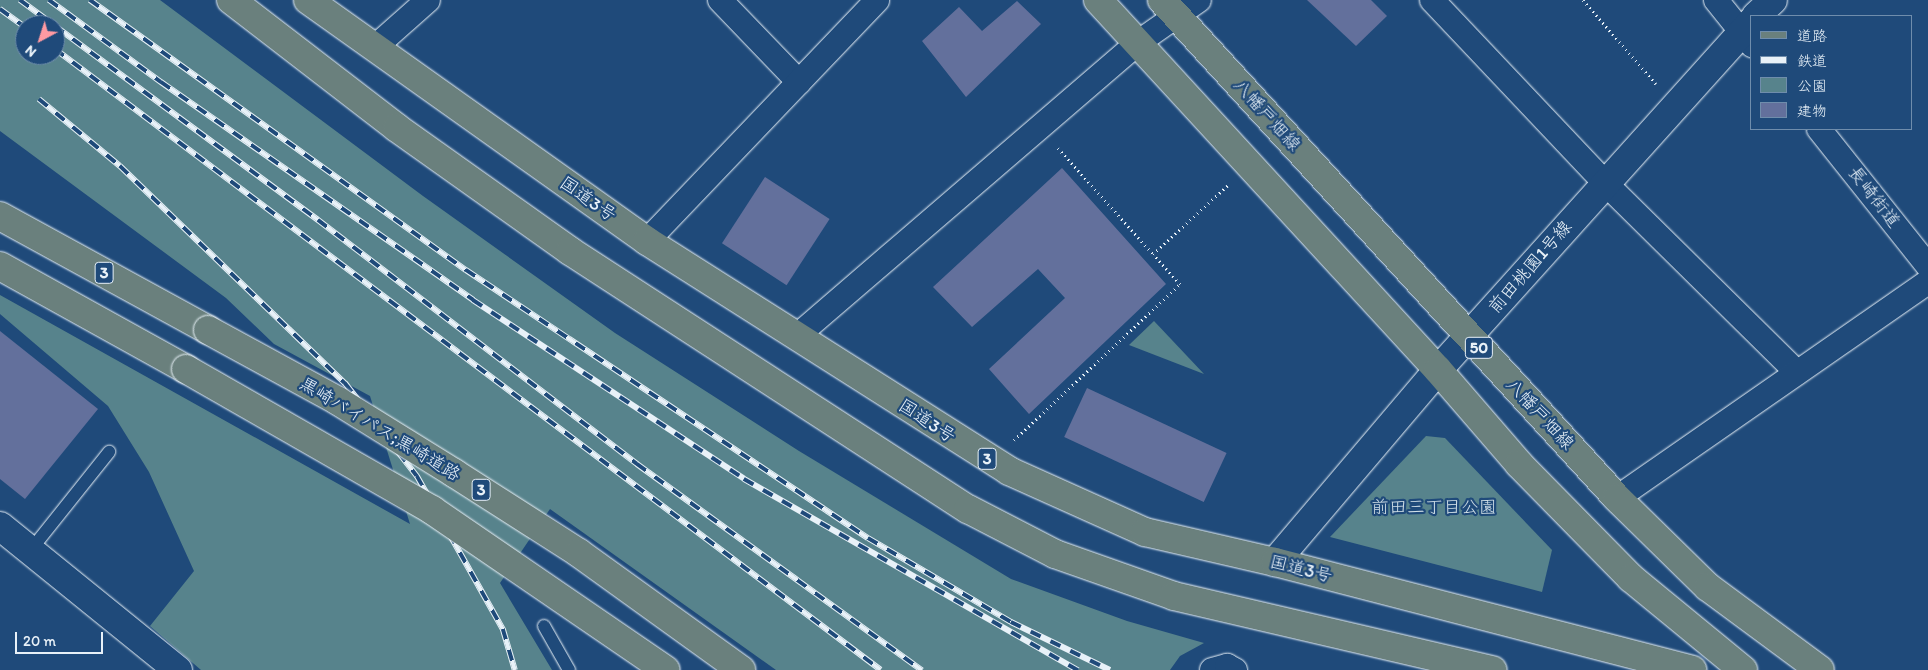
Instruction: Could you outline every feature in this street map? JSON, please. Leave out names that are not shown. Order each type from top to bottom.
[{"type":"main road","points":[[231,0],[397,128],[570,251],[968,509],[1055,554],[1174,596],[1493,670]]},
{"type":"main road","name":"国道3号","points":[[308,0],[646,241],[797,336],[990,462],[1145,532],[1275,562],[1692,670]]},
{"type":"main road","name":"50","points":[[1098,0],[1140,42],[1250,166],[1438,370],[1519,464],[1631,578],[1743,670]]},
{"type":"main road","name":"八幡戸畑線","points":[[1168,8],[1617,498],[1708,587],[1820,670]]},
{"type":"main road","name":"黒崎バイパス;黒崎道路","points":[[0,216],[338,401],[579,553],[741,670]]},
{"type":"main road","points":[[0,266],[186,369],[432,510],[666,670]]},
{"type":"street","points":[[374,48],[428,0]]},
{"type":"street","points":[[720,0],[799,82]]},
{"type":"street","points":[[646,241],[877,0]]},
{"type":"street","points":[[797,336],[1140,42],[1168,8],[1199,0]]},
{"type":"street","points":[[1432,0],[1604,182],[1797,372]]},
{"type":"street","points":[[1716,0],[1750,29]]},
{"type":"street","name":"前田桃園1号線","points":[[1761,15],[1773,0]]},
{"type":"street","name":"前田桃園1号線","points":[[1275,562],[1438,370],[1604,182],[1750,29]]},
{"type":"street","name":"長崎街道","points":[[1820,130],[1928,266]]},
{"type":"street","points":[[1617,498],[1928,282]]},
{"type":"street","points":[[0,526],[178,670]]},
{"type":"street","points":[[1212,670],[1227,666],[1235,670]]},
{"type":"lane","points":[[30,551],[110,452]]},
{"type":"lane","points":[[544,626],[569,670]]},
{"type":"path","points":[[1583,0],[1675,106]]},
{"type":"path","points":[[990,462],[1180,284],[1040,128]]},
{"type":"path","points":[[1153,254],[1250,166]]},
{"type":"green space","points":[[0,0],[160,0],[423,196],[615,333],[799,451],[1011,579],[1127,621],[1204,643],[1180,656],[1170,670],[776,670],[550,509],[500,583],[552,670],[201,670],[150,626],[194,571],[149,472],[108,406],[0,314],[0,295],[410,524],[370,396],[274,344],[226,298],[0,131]]},
{"type":"green space","points":[[1154,321],[1204,374],[1129,345]]},
{"type":"green space","name":"前田三丁目公園","points":[[1426,436],[1445,438],[1552,550],[1542,592],[1330,537]]},
{"type":"building","points":[[1307,0],[1371,0],[1387,16],[1356,46]]},
{"type":"building","points":[[1017,1],[1041,24],[966,97],[922,41],[959,7],[982,31]]},
{"type":"building","points":[[1062,168],[1166,284],[1029,414],[989,369],[1065,298],[1038,269],[972,327],[933,287]]},
{"type":"building","points":[[765,177],[830,219],[787,285],[722,243]]},
{"type":"building","points":[[0,331],[98,409],[25,499],[0,479]]},
{"type":"building","points":[[1087,388],[1227,453],[1204,502],[1064,437]]},
{"type":"railway","points":[[20,0],[40,15]]},
{"type":"railway","points":[[49,0],[161,82],[473,300],[744,479],[1078,670]]},
{"type":"railway","points":[[90,0],[466,270],[868,538],[1011,622],[1110,670]]},
{"type":"railway","points":[[0,9],[15,20]]},
{"type":"railway","points":[[65,33],[318,220],[637,464],[922,670]]},
{"type":"railway","points":[[65,57],[881,670]]},
{"type":"railway","points":[[39,99],[120,166],[345,383],[417,476],[503,629],[515,670]]}]
